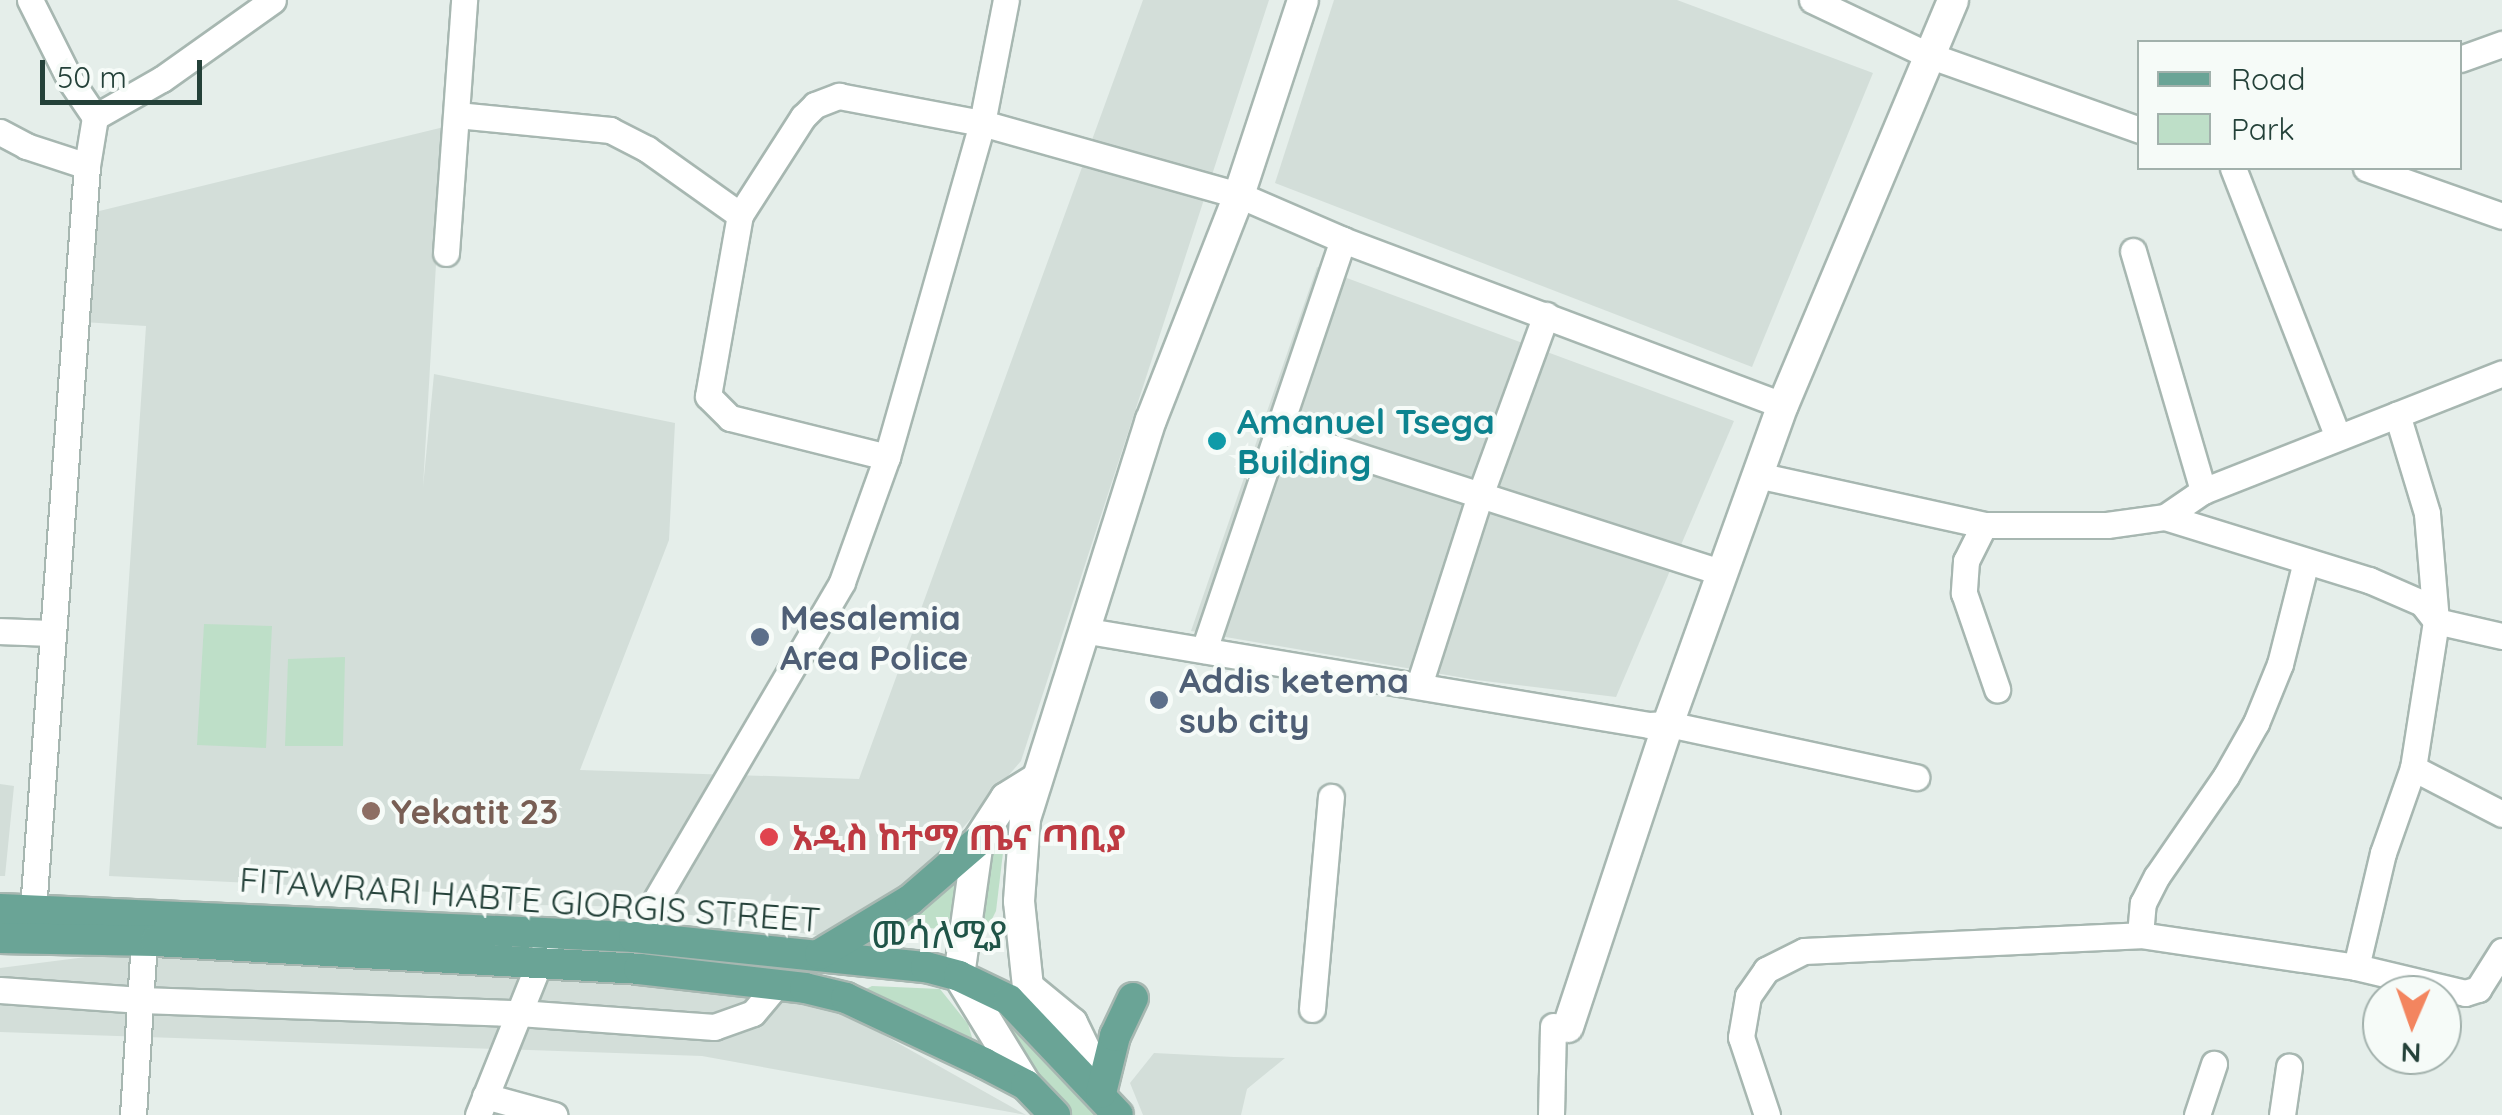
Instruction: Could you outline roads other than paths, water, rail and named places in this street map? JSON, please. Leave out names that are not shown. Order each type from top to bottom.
[{"type":"main road","points":[[1104,1098],[1072,1023],[1028,987],[1019,901],[1024,820],[1151,420],[1239,194],[1303,0]]},
{"type":"main road","points":[[1560,1026],[1658,724],[1777,403],[1923,53],[1940,0]]},
{"type":"main road","points":[[1923,53],[1953,0]]},
{"type":"main road","points":[[1715,571],[1757,475],[1777,403]]},
{"type":"main road","points":[[820,954],[910,900],[978,841],[1006,798],[1036,779]]},
{"type":"main road","points":[[978,841],[959,976],[1040,1104]]},
{"type":"main road","name":"FITAWRARI HABTE GIORGIS STREET","points":[[0,908],[634,937],[926,967],[959,976],[1009,1000],[1104,1098]]},
{"type":"main road","points":[[0,938],[144,940],[639,968],[791,986],[846,998],[1040,1104]]},
{"type":"main road","points":[[791,986],[959,976]]},
{"type":"main road","points":[[1104,1098],[1115,1036],[1133,998]]},
{"type":"street","points":[[30,0],[70,80],[96,118],[86,166],[33,910]]},
{"type":"street","points":[[96,118],[162,80],[273,0]]},
{"type":"street","points":[[446,253],[464,0]]},
{"type":"street","points":[[634,937],[830,608],[887,456],[982,124],[1006,0]]},
{"type":"street","points":[[1812,0],[1923,53],[2137,129]]},
{"type":"street","points":[[2462,57],[2502,44]]},
{"type":"street","points":[[887,456],[730,418],[708,396],[740,215],[803,118],[828,98],[852,95],[982,124],[1239,194],[1344,240],[1777,403]]},
{"type":"street","points":[[457,116],[610,130],[647,149],[740,215]]},
{"type":"street","points":[[0,132],[26,146],[86,166]]},
{"type":"street","points":[[2234,170],[2337,435]]},
{"type":"street","points":[[2372,170],[2502,216]]},
{"type":"street","points":[[1204,650],[1344,240]]},
{"type":"street","points":[[2132,251],[2203,491]]},
{"type":"street","points":[[1419,685],[1479,498],[1546,314]]},
{"type":"street","points":[[1757,475],[1984,524],[2107,525],[2165,516],[2203,491],[2337,435],[2502,374]]},
{"type":"street","points":[[2356,967],[2382,852],[2413,768],[2436,621],[2427,513],[2397,414]]},
{"type":"street","points":[[1281,431],[1715,571]]},
{"type":"street","points":[[2165,516],[2402,592],[2422,604],[2436,621],[2502,636]]},
{"type":"street","points":[[1984,524],[1966,561],[1964,593],[1996,689]]},
{"type":"street","points":[[2140,935],[2143,903],[2156,876],[2226,776],[2256,723],[2280,664],[2306,561]]},
{"type":"street","points":[[1082,630],[1658,724],[1916,777]]},
{"type":"street","points":[[0,631],[52,632]]},
{"type":"street","points":[[2413,768],[2502,814]]},
{"type":"street","points":[[1312,1009],[1332,796]]},
{"type":"street","points":[[1767,1115],[1741,1037],[1748,996],[1766,970],[1804,951],[2140,935],[2356,967],[2466,993],[2478,989],[2502,951]]},
{"type":"street","points":[[549,936],[481,1106],[554,1115]]},
{"type":"street","points":[[133,1115],[144,940]]},
{"type":"street","points":[[0,990],[140,1000],[519,1012],[714,1026],[753,1013],[791,986]]},
{"type":"street","points":[[1551,1115],[1560,1026]]},
{"type":"street","points":[[2196,1115],[2214,1064]]},
{"type":"street","points":[[2282,1115],[2289,1067]]},
{"type":"place","name":"Amanuel Tsega Building","points":[[1217,441]]},
{"type":"place","name":"Mesalemia Area Police","points":[[760,637]]},
{"type":"place","name":"Addis ketema sub city","points":[[1159,700]]},
{"type":"place","name":"Yekatit 23","points":[[371,811]]},
{"type":"place","name":"አዲስ ከተማ ጤና ጣቢያ","points":[[769,837]]},
{"type":"district","name":"መሳለሚያ","points":[[939,935]]}]
